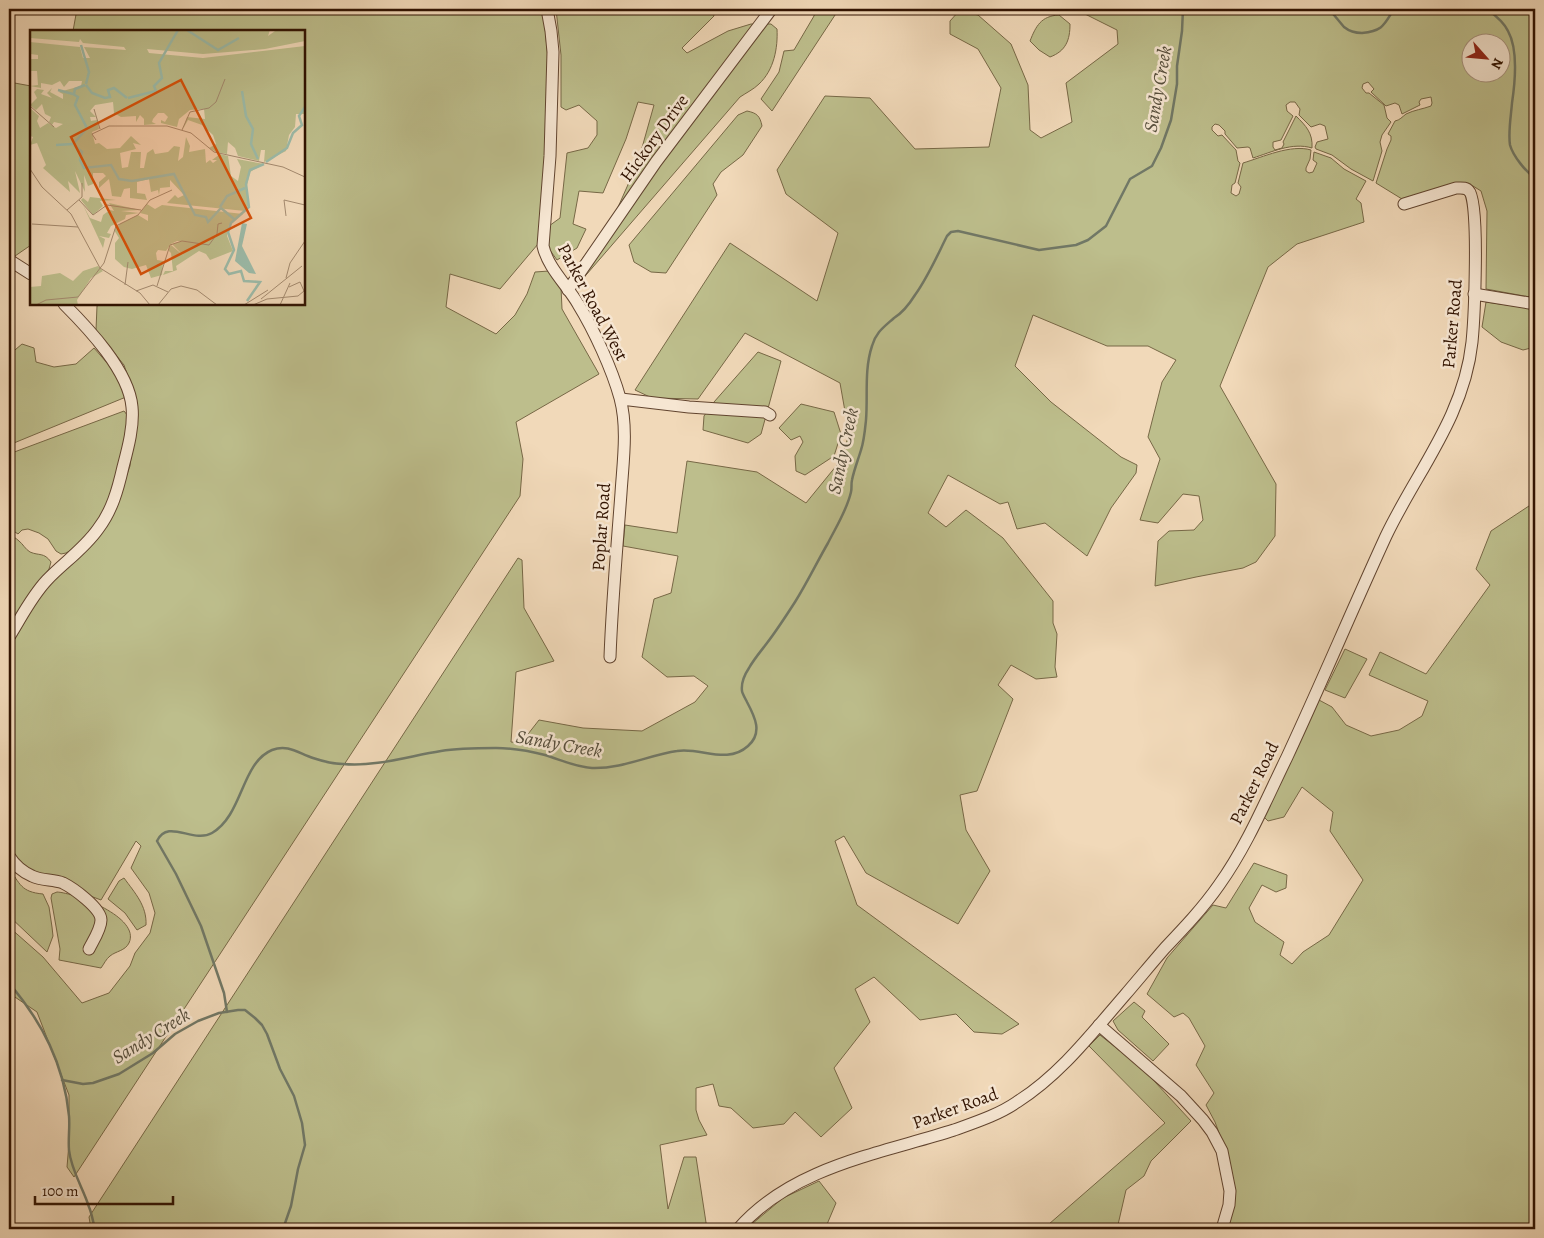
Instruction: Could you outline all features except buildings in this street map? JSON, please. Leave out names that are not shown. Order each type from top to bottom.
[{"type":"street","name":"Parker Road West","points":[[547,9],[553,52],[550,156],[543,242],[547,260],[585,317],[613,376],[621,399]]},
{"type":"street","name":"Hickory Drive","points":[[568,290],[656,162],[770,9]]},
{"type":"street","name":"Parker Road","points":[[738,1229],[770,1199],[806,1179],[881,1151],[981,1120],[1015,1104],[1033,1092],[1054,1073],[1099,1025],[1206,903],[1230,868],[1255,823],[1307,714],[1388,532],[1446,429],[1462,389],[1471,346],[1474,294],[1475,226],[1472,195],[1465,188],[1447,190],[1404,204]]},
{"type":"street","points":[[9,260],[30,273]]},
{"type":"street","points":[[1474,294],[1535,304]]},
{"type":"street","points":[[9,637],[38,590],[98,529],[107,515],[114,500],[127,452],[132,408],[127,385],[99,344],[65,305]]},
{"type":"street","points":[[621,399],[689,407],[765,412],[770,416]]},
{"type":"street","name":"Poplar Road","points":[[610,657],[624,451],[624,416],[621,399]]},
{"type":"street","points":[[9,856],[30,876],[52,880],[69,887],[100,913],[100,924],[89,949]]},
{"type":"street","points":[[1099,1025],[1181,1096],[1212,1132],[1222,1151],[1230,1191],[1229,1205],[1222,1229]]},
{"type":"green space","points":[[77,9],[542,9],[548,59],[546,165],[538,244],[500,289],[450,274],[446,307],[496,334],[515,315],[527,294],[535,272],[549,271],[561,287],[562,309],[599,374],[516,422],[523,459],[520,496],[74,1177],[67,1167],[69,1095],[37,1012],[9,993],[9,927],[43,957],[82,1003],[109,993],[130,966],[135,953],[150,933],[155,913],[149,893],[131,868],[141,846],[136,841],[101,900],[64,886],[50,885],[9,858],[9,649],[45,587],[116,505],[130,466],[137,403],[124,365],[96,330],[97,306],[305,305],[305,30],[73,30]]},
{"type":"green space","points":[[556,9],[713,9],[714,16],[682,48],[687,53],[728,31],[751,24],[771,24],[777,29],[777,44],[774,58],[764,78],[755,88],[740,97],[580,282],[572,273],[615,214],[638,162],[654,105],[638,102],[626,139],[603,193],[579,191],[573,224],[586,229],[577,248],[557,260],[547,246],[549,226],[560,218],[567,153],[588,148],[597,135],[597,121],[579,105],[566,110],[561,107],[561,55]]},
{"type":"green space","points":[[816,9],[839,9],[772,111],[761,99],[779,72],[784,51],[794,50],[814,16]]},
{"type":"green space","points":[[1075,9],[1535,9],[1535,298],[1486,289],[1487,211],[1481,191],[1473,186],[1457,184],[1402,199],[1376,183],[1391,140],[1391,136],[1388,134],[1395,121],[1406,114],[1431,106],[1431,97],[1421,99],[1420,105],[1402,114],[1399,105],[1395,103],[1386,106],[1371,92],[1374,89],[1368,82],[1363,84],[1362,88],[1366,93],[1369,93],[1384,105],[1387,118],[1391,122],[1382,135],[1380,142],[1382,151],[1373,181],[1351,169],[1332,155],[1316,149],[1317,142],[1328,139],[1325,126],[1320,124],[1311,127],[1299,115],[1300,109],[1295,102],[1290,102],[1286,105],[1287,111],[1293,116],[1281,140],[1273,142],[1273,147],[1275,150],[1282,148],[1296,116],[1308,130],[1312,148],[1305,146],[1290,147],[1253,158],[1250,148],[1237,148],[1225,134],[1225,131],[1215,124],[1212,130],[1218,136],[1222,135],[1236,150],[1240,163],[1231,193],[1236,196],[1239,194],[1241,187],[1238,183],[1243,163],[1286,150],[1311,150],[1306,168],[1306,171],[1309,173],[1313,172],[1317,163],[1313,160],[1314,152],[1331,158],[1344,169],[1366,181],[1356,199],[1361,203],[1364,222],[1297,244],[1268,267],[1220,386],[1276,484],[1275,536],[1256,562],[1243,568],[1155,586],[1158,541],[1169,531],[1194,530],[1203,520],[1199,496],[1183,494],[1158,523],[1140,520],[1160,459],[1148,437],[1162,382],[1176,360],[1148,346],[1107,346],[1033,315],[1015,366],[1051,402],[1121,457],[1137,465],[1136,473],[1111,508],[1087,556],[1045,523],[1017,529],[1008,502],[1000,504],[948,475],[928,513],[946,527],[966,510],[1003,538],[1053,601],[1053,623],[1057,634],[1055,667],[1057,677],[1036,679],[1011,665],[998,685],[1013,699],[977,791],[960,795],[966,830],[990,871],[958,924],[866,873],[844,836],[835,841],[857,905],[1019,1024],[1002,1034],[974,1032],[956,1014],[920,1020],[874,977],[855,989],[870,1022],[834,1068],[852,1108],[821,1137],[795,1112],[784,1124],[753,1128],[731,1108],[719,1106],[713,1084],[696,1088],[696,1110],[707,1135],[660,1145],[668,1209],[684,1157],[696,1157],[707,1229],[91,1229],[89,1217],[518,558],[522,560],[524,608],[554,661],[516,672],[511,742],[521,743],[539,720],[583,728],[642,731],[695,702],[708,686],[694,676],[667,677],[642,657],[654,599],[671,593],[678,556],[623,546],[625,525],[677,533],[687,461],[757,472],[806,503],[841,460],[849,434],[840,383],[745,333],[698,399],[652,398],[635,390],[730,243],[817,301],[838,233],[786,194],[777,170],[825,96],[870,98],[915,149],[989,147],[1001,88],[978,49],[950,34],[950,21],[959,11],[978,15],[1011,44],[1028,85],[1030,130],[1041,138],[1072,122],[1066,83],[1118,44],[1117,30]]},
{"type":"green space","points":[[1059,15],[1070,24],[1068,40],[1060,52],[1050,57],[1030,41],[1043,20]]},
{"type":"green space","points":[[9,82],[30,86],[30,246],[15,256],[9,253]]},
{"type":"green space","points":[[747,111],[758,116],[762,126],[743,155],[721,172],[713,184],[717,195],[666,273],[651,272],[634,262],[629,245],[738,115]]},
{"type":"green space","points":[[1486,302],[1535,309],[1535,347],[1523,350],[1501,342],[1482,327]]},
{"type":"green space","points":[[22,344],[34,348],[36,362],[54,367],[76,364],[94,348],[115,372],[126,397],[9,445],[9,355]]},
{"type":"green space","points":[[758,352],[781,361],[761,434],[748,443],[703,430],[704,416]]},
{"type":"green space","points":[[801,404],[834,412],[841,434],[834,456],[805,475],[796,471],[795,456],[803,442],[800,436],[791,440],[779,428]]},
{"type":"green space","points":[[124,411],[128,416],[121,461],[102,518],[76,547],[61,554],[56,551],[48,539],[39,533],[28,529],[22,530],[18,534],[9,528],[9,454]]},
{"type":"green space","points":[[1535,502],[1535,1229],[1226,1229],[1228,1157],[1215,1122],[1206,1105],[1214,1093],[1196,1065],[1205,1046],[1189,1018],[1183,1013],[1174,1017],[1147,994],[1167,958],[1213,905],[1226,908],[1254,863],[1287,875],[1286,888],[1276,892],[1262,885],[1249,908],[1255,922],[1284,942],[1280,955],[1292,964],[1303,952],[1329,935],[1363,880],[1330,831],[1333,812],[1302,787],[1284,817],[1268,821],[1264,817],[1319,700],[1332,707],[1346,725],[1371,736],[1399,730],[1422,716],[1428,701],[1369,675],[1380,652],[1426,674],[1490,585],[1476,569],[1491,531]]},
{"type":"green space","points":[[9,534],[30,552],[44,555],[51,562],[49,569],[9,629]]},
{"type":"green space","points":[[1345,649],[1367,659],[1345,698],[1325,690]]},
{"type":"green space","points":[[9,868],[25,889],[43,894],[49,907],[53,936],[47,952],[9,916]]},
{"type":"green space","points":[[124,878],[140,900],[145,912],[146,925],[137,930],[125,913],[108,899],[119,881]]},
{"type":"green space","points":[[57,892],[66,893],[91,902],[116,916],[125,924],[130,933],[127,946],[110,956],[101,968],[59,960],[60,949],[51,898],[52,894]]},
{"type":"green space","points":[[1134,1002],[1145,1011],[1142,1017],[1169,1044],[1153,1061],[1118,1030],[1113,1021]]},
{"type":"green space","points":[[1100,1035],[1144,1070],[1191,1121],[1151,1161],[1144,1176],[1126,1190],[1117,1229],[1038,1229],[1049,1224],[1165,1123],[1089,1046]]},
{"type":"green space","points":[[819,1181],[836,1203],[825,1229],[746,1229],[783,1198]]},
{"type":"waterway","name":"Sandy Creek","points":[[227,1012],[224,993],[201,926],[176,874],[157,841],[162,835],[174,831],[197,836],[205,836],[212,833],[222,825],[230,814],[254,766],[272,750],[283,748],[324,761],[355,765],[380,763],[448,750],[502,748],[545,755],[574,765],[603,768],[686,750],[723,755],[731,754],[740,752],[753,741],[756,730],[755,719],[742,692],[742,685],[753,661],[778,628],[799,595],[847,505],[864,439],[868,364],[876,337],[881,330],[906,308],[920,288],[947,236],[951,232],[958,231],[1039,250],[1076,245],[1088,240],[1106,226],[1130,179],[1152,166],[1171,120],[1177,84],[1183,9]]},
{"type":"waterway","name":"Sandy Creek","points":[[1329,9],[1348,30],[1362,33],[1379,29],[1394,9]]},
{"type":"waterway","name":"Sandy Creek","points":[[1487,9],[1504,25],[1511,38],[1515,66],[1509,129],[1510,145],[1520,163],[1535,178]]},
{"type":"waterway","points":[[9,983],[32,1013],[57,1061],[69,1116],[70,1157],[90,1210],[95,1229]]},
{"type":"waterway","points":[[62,1080],[83,1084],[93,1083],[119,1074],[153,1053],[175,1034],[198,1021],[219,1013],[245,1010],[262,1025],[267,1034],[280,1069],[294,1096],[302,1123],[305,1145],[291,1206],[283,1229]]}]
